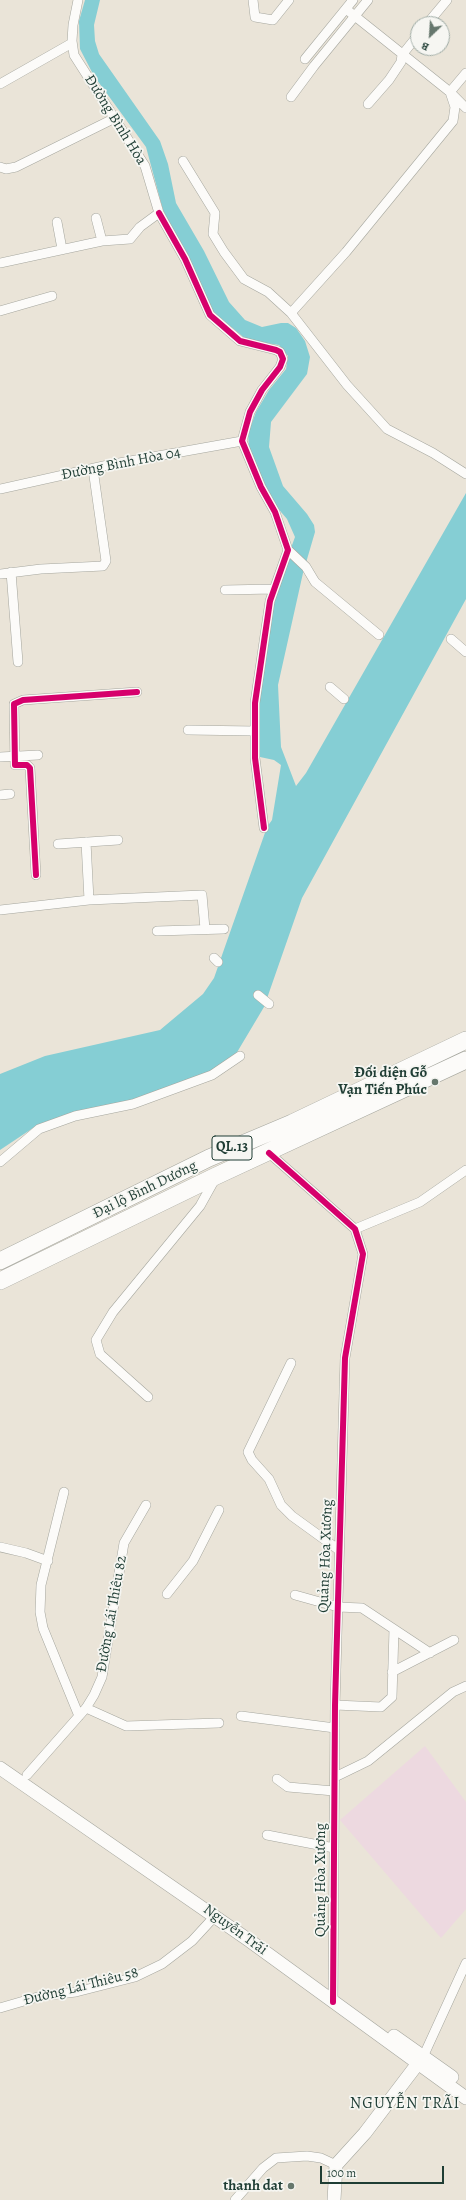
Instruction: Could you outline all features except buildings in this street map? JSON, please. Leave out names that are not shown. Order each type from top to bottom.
[{"type":"highway","name":"Đại lộ Bình Dương","points":[[0,1261],[209,1158],[292,1122],[466,1040]]},
{"type":"highway","name":"Đại lộ Bình Dương","points":[[0,1281],[216,1176],[269,1153],[466,1060]]},
{"type":"highway","points":[[209,1158],[216,1176]]},
{"type":"main road","name":"Nguyễn Trãi","points":[[0,1758],[27,1775],[421,2060],[466,2098]]},
{"type":"main road","name":"Nguyễn Trãi","points":[[0,1768],[173,1881],[215,1916],[333,1997]]},
{"type":"main road","name":"Nguyễn Trãi","points":[[421,2060],[466,2087]]},
{"type":"main road","points":[[334,2200],[337,2164],[365,2133],[421,2060]]},
{"type":"street","name":"Đường Bình Hòa","points":[[78,0],[73,25],[72,43],[74,55],[145,166],[159,214],[175,241],[210,315],[240,341],[249,345],[276,350],[282,355],[280,367],[262,390],[250,412],[242,441]]},
{"type":"street","points":[[253,0],[254,17],[273,20],[289,0]]},
{"type":"street","points":[[305,59],[353,0]]},
{"type":"street","points":[[291,97],[314,66],[368,0]]},
{"type":"street","points":[[434,16],[447,0]]},
{"type":"street","points":[[346,9],[450,92],[466,108]]},
{"type":"street","points":[[0,84],[72,43]]},
{"type":"street","points":[[368,104],[389,80],[400,62],[402,55],[410,45]]},
{"type":"street","points":[[450,92],[466,73]]},
{"type":"street","points":[[291,313],[346,252],[453,121],[455,107],[450,92]]},
{"type":"street","points":[[0,167],[6,170],[16,167],[114,119]]},
{"type":"street","points":[[183,161],[215,213],[213,234],[244,279],[268,292],[291,313],[348,385],[387,429],[433,452],[466,474]]},
{"type":"street","points":[[0,263],[62,248],[102,241],[130,239],[140,226],[159,214]]},
{"type":"street","points":[[96,218],[102,241]]},
{"type":"street","points":[[58,222],[62,248]]},
{"type":"street","points":[[0,311],[52,296]]},
{"type":"street","points":[[242,441],[261,487],[275,512],[288,550],[306,567],[315,582],[379,636]]},
{"type":"street","name":"Đường Bình Hòa 04","points":[[0,489],[93,468],[242,441]]},
{"type":"street","points":[[1,574],[11,572],[103,566],[106,561],[93,468]]},
{"type":"street","points":[[264,828],[255,758],[255,703],[273,589],[288,550]]},
{"type":"street","points":[[11,572],[18,662]]},
{"type":"street","points":[[225,590],[273,589]]},
{"type":"street","points":[[453,640],[466,652]]},
{"type":"street","points":[[330,687],[344,700]]},
{"type":"street","points":[[36,875],[30,768],[27,765],[15,766],[13,707],[17,702],[137,692]]},
{"type":"street","points":[[188,730],[255,731]]},
{"type":"street","points":[[0,757],[38,754]]},
{"type":"street","points":[[0,795],[10,794]]},
{"type":"street","points":[[58,844],[118,840]]},
{"type":"street","points":[[86,842],[89,900]]},
{"type":"street","points":[[0,910],[89,900],[202,895],[205,929]]},
{"type":"street","points":[[157,931],[224,929]]},
{"type":"street","points":[[258,995],[269,1004]]},
{"type":"street","points":[[0,1162],[39,1129],[75,1116],[133,1104],[212,1075],[240,1056]]},
{"type":"street","points":[[269,1153],[355,1229],[420,1202],[466,1170]]},
{"type":"street","points":[[148,1397],[100,1354],[96,1340],[113,1312],[200,1206],[216,1176]]},
{"type":"street","name":"Quảng Hòa Xương","points":[[333,1997],[335,1705],[345,1358],[363,1254],[355,1229]]},
{"type":"street","points":[[291,1363],[248,1452],[252,1460],[269,1479],[280,1506],[340,1550]]},
{"type":"street","points":[[64,1492],[40,1598],[43,1628],[79,1716]]},
{"type":"street","name":"Đường Lái Thiêu 82","points":[[27,1775],[86,1708],[102,1677],[124,1543],[146,1505]]},
{"type":"street","points":[[167,1594],[193,1561],[219,1510]]},
{"type":"street","points":[[0,1547],[26,1552],[48,1561]]},
{"type":"street","points":[[295,1595],[338,1607],[362,1608],[430,1652]]},
{"type":"street","points":[[335,1705],[382,1707],[392,1697],[394,1629]]},
{"type":"street","points":[[392,1672],[454,1640]]},
{"type":"street","points":[[335,1777],[368,1761],[453,1692],[466,1686]]},
{"type":"street","points":[[86,1708],[126,1726],[219,1723]]},
{"type":"street","points":[[241,1716],[335,1728]]},
{"type":"street","points":[[277,1779],[288,1787],[334,1791]]},
{"type":"street","points":[[267,1835],[334,1848]]},
{"type":"street","name":"Đường Lái Thiêu 58","points":[[0,2008],[41,1996],[76,1992],[135,1977],[162,1964],[187,1945],[215,1916]]},
{"type":"street","points":[[421,2060],[466,1963]]},
{"type":"street","points":[[235,2200],[263,2168],[276,2158],[307,2156],[321,2158],[337,2164]]},
{"type":"shaded area","points":[[425,1746],[466,1802],[466,1909],[441,1938],[340,1820]]},
{"type":"water","points":[[85,0],[100,0],[94,25],[95,41],[99,54],[160,141],[168,164],[176,203],[204,251],[229,302],[245,320],[262,327],[288,323],[296,328],[305,341],[310,357],[307,374],[271,422],[269,447],[283,486],[307,514],[314,525],[315,532],[303,573],[278,685],[281,747],[296,786],[306,773],[466,493],[466,599],[302,898],[264,1007],[236,1054],[211,1072],[131,1102],[36,1126],[0,1150],[0,1074],[45,1056],[160,1030],[203,994],[214,978],[267,827],[272,820],[281,765],[274,760],[260,757],[257,703],[276,589],[295,537],[287,519],[275,505],[260,476],[249,448],[248,434],[256,412],[269,390],[286,369],[288,356],[279,345],[247,340],[213,312],[163,210],[146,147],[94,76],[80,49],[79,21]]},
{"type":"cycle path","points":[[159,213],[185,259],[210,315],[240,341],[276,350],[280,352],[283,359],[280,367],[262,390],[250,412],[242,441],[261,487],[275,512],[288,550],[270,601],[255,703],[255,758],[264,828]]},
{"type":"cycle path","points":[[36,875],[30,768],[27,765],[15,765],[14,704],[23,700],[137,692]]},
{"type":"cycle path","points":[[269,1153],[355,1229],[363,1254],[345,1358],[335,1705],[333,2002]]},
{"type":"place","name":"Đối diện Gỗ Vạn Tiến Phúc","points":[[435,1082]]},
{"type":"place","name":"thanh dat","points":[[291,2186]]},
{"type":"district","name":"NGUYỄN TRÃI","points":[[405,2104]]}]
